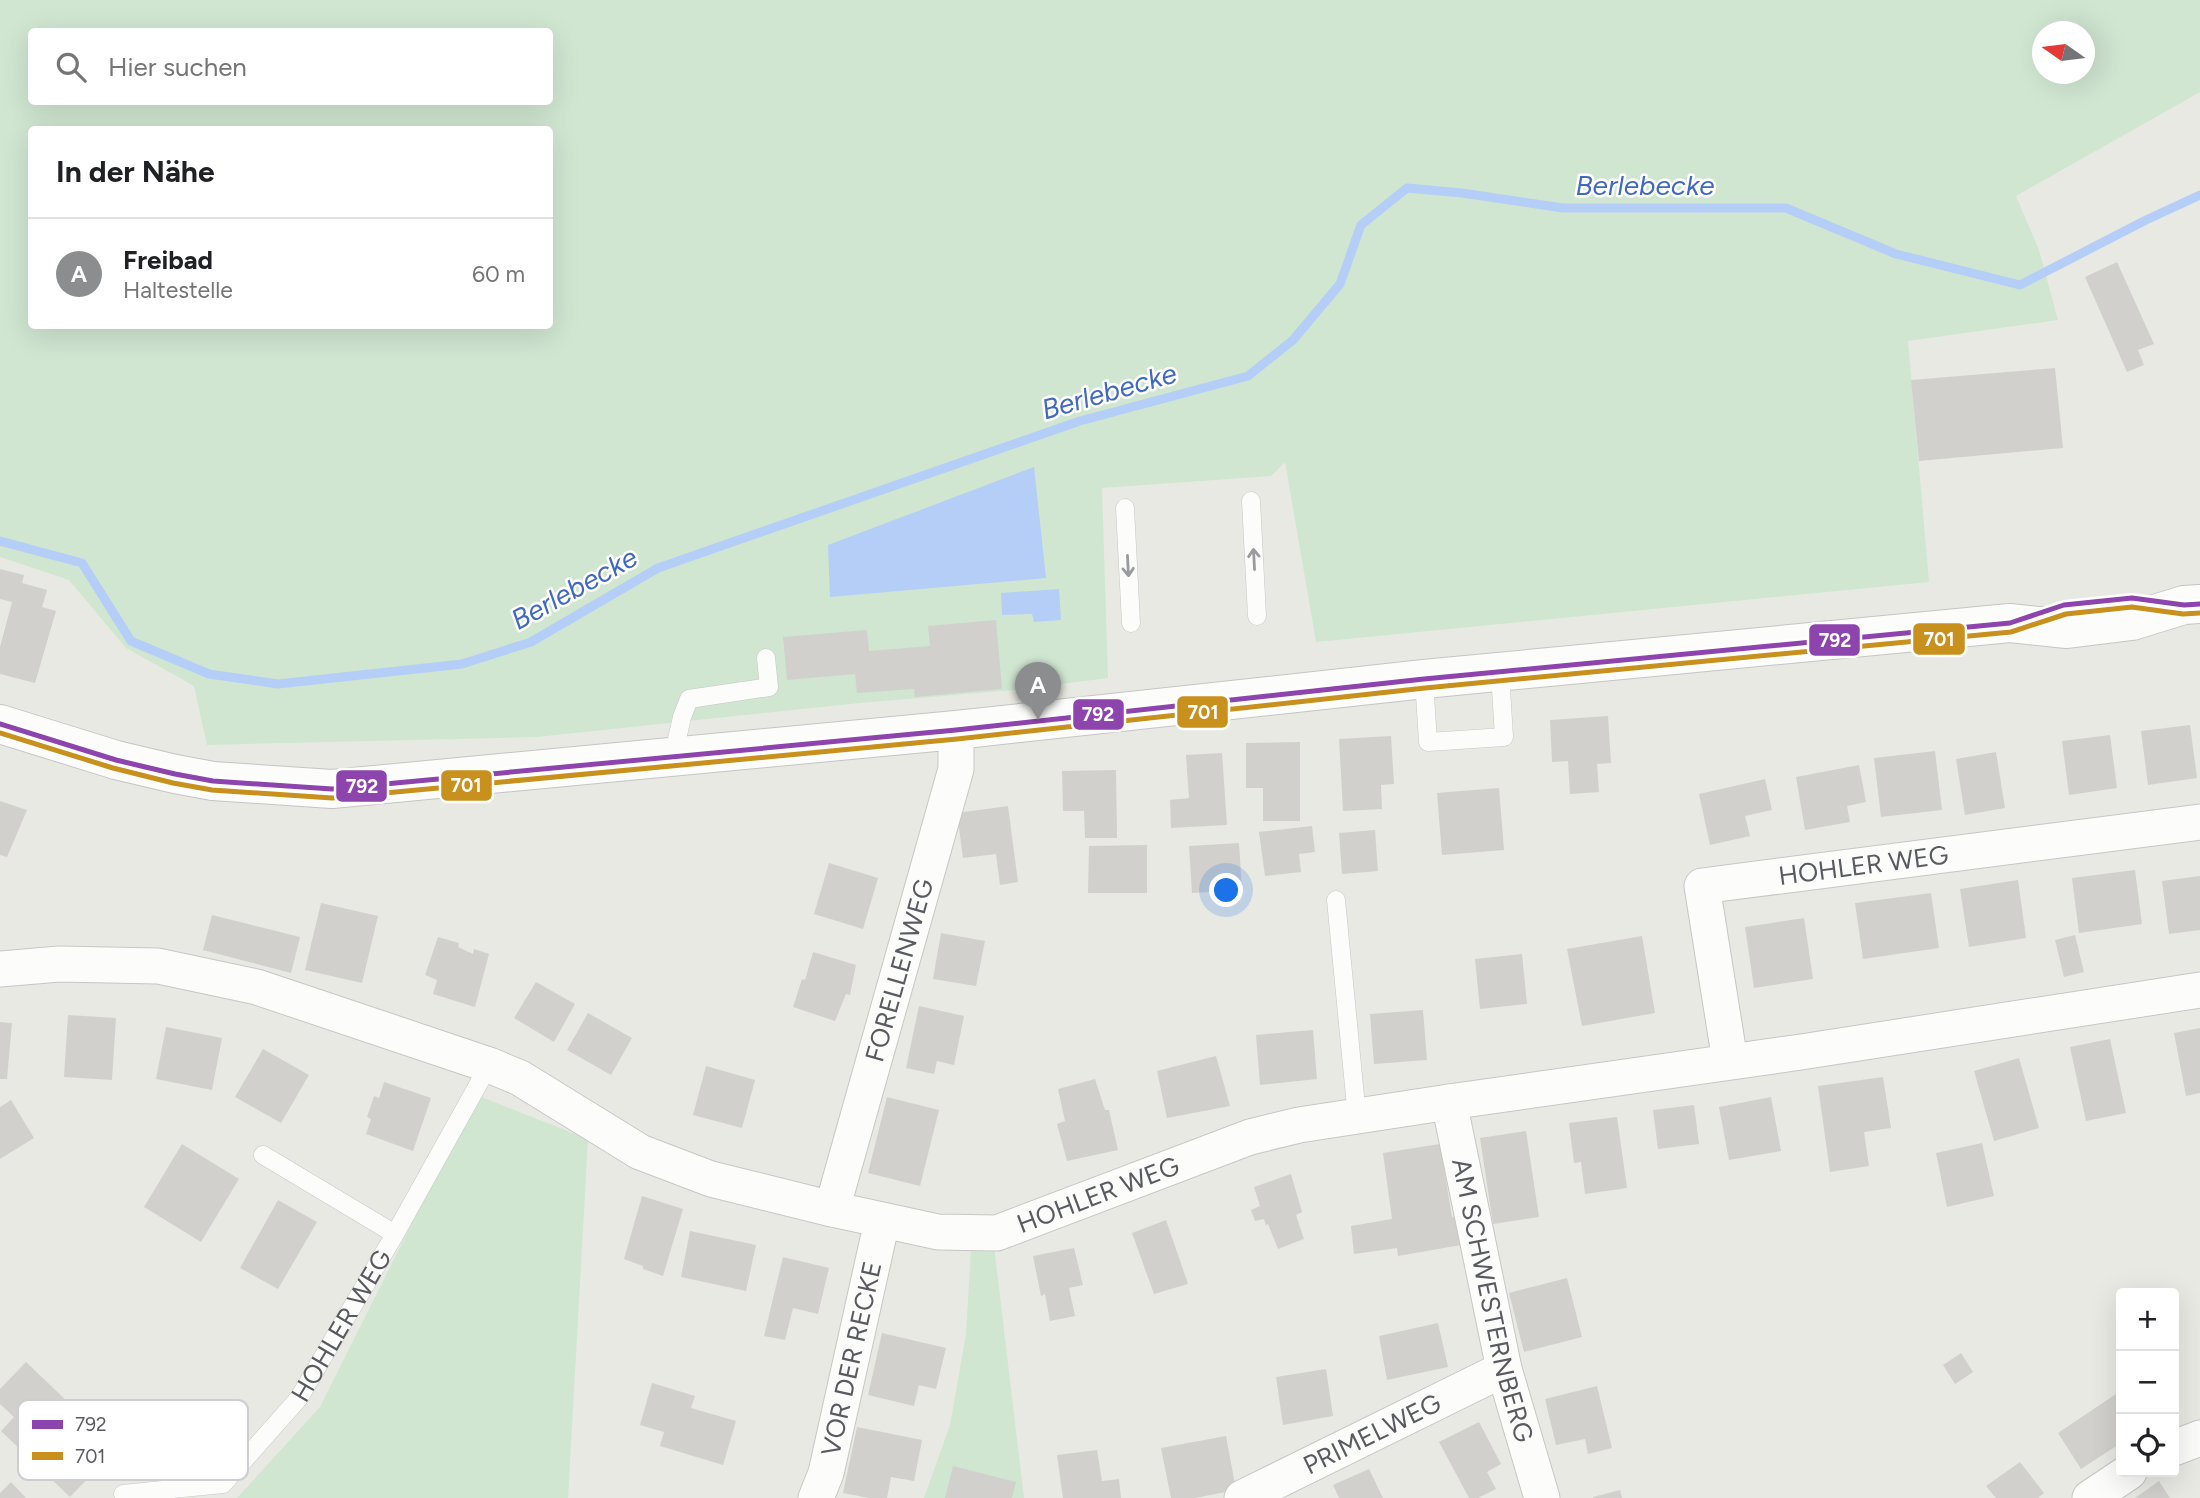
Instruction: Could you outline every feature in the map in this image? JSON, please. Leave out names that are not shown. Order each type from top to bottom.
[{"type":"main road","points":[[0,724],[116,760],[175,774],[213,781],[332,789],[956,730],[1424,679],[2010,623],[2067,629],[2133,621],[2192,605]]},
{"type":"street","name":"FORELLENWEG","points":[[832,1209],[956,769],[956,730]]},
{"type":"street","name":"HOHLER WEG","points":[[1730,1061],[1702,886],[2200,822]]},
{"type":"street","name":"HOHLER WEG","points":[[0,970],[59,964],[158,966],[257,987],[489,1065],[520,1078],[640,1152],[710,1179],[938,1232],[998,1233],[1250,1138],[1299,1125],[2200,990]]},
{"type":"street","name":"AM SCHWESTERNBERG","points":[[1449,1102],[1504,1369],[1542,1498]]},
{"type":"street","name":"VOR DER RECKE","points":[[816,1498],[826,1473],[882,1221]]},
{"type":"street","name":"PRIMELWEG","points":[[1242,1498],[1504,1369]]},
{"type":"street","points":[[2179,1446],[2200,1438]]},
{"type":"street","points":[[2090,1498],[2122,1477]]},
{"type":"lane","points":[[1251,501],[1257,616]]},
{"type":"lane","points":[[1125,508],[1131,623]]},
{"type":"lane","points":[[673,757],[682,716],[689,699],[769,687],[766,658]]},
{"type":"lane","points":[[1424,679],[1428,742],[1504,737],[1500,673]]},
{"type":"lane","points":[[1336,901],[1357,1116]]},
{"type":"lane","name":"HOHLER WEG","points":[[248,1456],[299,1398],[395,1234],[489,1065]]},
{"type":"lane","points":[[263,1155],[395,1234]]},
{"type":"lane","name":"HOHLER WEG","points":[[122,1494],[223,1484],[227,1480]]},
{"type":"green space","points":[[0,0],[2200,0],[2200,92],[2016,196],[2039,250],[2058,320],[1908,341],[1929,582],[1316,642],[1285,462],[1271,476],[1102,488],[1108,678],[1014,690],[860,703],[537,737],[207,745],[194,686],[126,648],[69,580],[0,557]]},
{"type":"green space","points":[[476,1095],[588,1139],[568,1498],[237,1498],[320,1407]]},
{"type":"green space","points":[[994,1246],[1024,1498],[924,1498],[950,1425],[966,1334],[971,1247]]},
{"type":"water","points":[[1034,467],[1046,578],[830,597],[828,545]]},
{"type":"water","points":[[1059,589],[1061,620],[1034,622],[1032,614],[1002,615],[1001,593]]},
{"type":"building","points":[[2117,262],[2154,344],[2138,350],[2144,365],[2127,372],[2085,277]]},
{"type":"building","points":[[2055,368],[2063,448],[1919,461],[1911,380]]},
{"type":"building","points":[[0,569],[24,575],[22,583],[47,590],[42,607],[56,611],[35,683],[0,674],[0,647],[12,602],[0,599]]},
{"type":"building","points":[[996,620],[1002,689],[915,697],[914,689],[857,693],[855,674],[787,680],[783,637],[867,630],[869,651],[930,646],[928,626]]},
{"type":"building","points":[[1608,716],[1611,763],[1597,764],[1599,792],[1570,794],[1568,761],[1552,762],[1550,720]]},
{"type":"building","points":[[2190,725],[2197,778],[2148,785],[2141,731]]},
{"type":"building","points":[[2110,735],[2117,788],[2069,795],[2062,741]]},
{"type":"building","points":[[1391,736],[1394,784],[1381,785],[1382,809],[1343,811],[1339,739]]},
{"type":"building","points":[[1300,742],[1300,821],[1263,821],[1263,788],[1246,788],[1246,743]]},
{"type":"building","points":[[1935,751],[1942,810],[1881,817],[1874,758]]},
{"type":"building","points":[[1996,752],[2005,808],[1965,815],[1956,759]]},
{"type":"building","points":[[1222,753],[1227,825],[1171,828],[1170,800],[1189,798],[1186,755]]},
{"type":"building","points":[[1859,765],[1866,802],[1847,806],[1850,822],[1805,830],[1796,777]]},
{"type":"building","points":[[1116,770],[1117,838],[1085,838],[1084,811],[1063,811],[1062,771]]},
{"type":"building","points":[[1765,779],[1772,810],[1745,816],[1750,836],[1710,845],[1699,794]]},
{"type":"building","points":[[1499,788],[1504,850],[1442,855],[1437,793]]},
{"type":"building","points":[[0,801],[27,810],[7,857],[0,855]]},
{"type":"building","points":[[1008,806],[1018,882],[1000,885],[996,854],[963,858],[957,813]]},
{"type":"building","points":[[1312,826],[1315,852],[1299,854],[1301,872],[1265,876],[1259,832]]},
{"type":"building","points":[[1375,830],[1378,871],[1342,874],[1339,833]]},
{"type":"building","points":[[1239,843],[1242,890],[1192,893],[1189,846]]},
{"type":"building","points":[[1147,845],[1147,893],[1088,893],[1089,846]]},
{"type":"building","points":[[829,863],[878,878],[863,929],[814,914]]},
{"type":"building","points":[[2135,870],[2142,924],[2079,933],[2072,878]]},
{"type":"building","points":[[2200,876],[2200,930],[2169,934],[2162,881]]},
{"type":"building","points":[[2018,880],[2026,938],[1969,947],[1960,889]]},
{"type":"building","points":[[1931,893],[1939,948],[1863,959],[1855,903]]},
{"type":"building","points":[[321,903],[378,916],[362,983],[305,970]]},
{"type":"building","points":[[212,915],[300,937],[291,973],[203,950]]},
{"type":"building","points":[[1804,918],[1813,979],[1754,988],[1745,927]]},
{"type":"building","points":[[941,933],[985,941],[976,986],[933,979]]},
{"type":"building","points":[[2075,935],[2084,972],[2064,977],[2055,940]]},
{"type":"building","points":[[1642,936],[1655,1013],[1582,1026],[1567,949]]},
{"type":"building","points":[[438,937],[459,943],[458,947],[473,954],[474,949],[489,954],[475,1007],[433,994],[437,980],[425,975]]},
{"type":"building","points":[[813,952],[856,965],[850,995],[846,994],[835,1021],[793,1007]]},
{"type":"building","points":[[1522,954],[1527,1004],[1480,1009],[1475,959]]},
{"type":"building","points":[[536,982],[575,1004],[554,1042],[514,1018]]},
{"type":"building","points":[[919,1006],[964,1016],[954,1065],[937,1061],[934,1074],[906,1068]]},
{"type":"building","points":[[1423,1010],[1427,1060],[1374,1064],[1370,1014]]},
{"type":"building","points":[[588,1013],[632,1038],[611,1075],[567,1050]]},
{"type":"building","points":[[68,1015],[116,1018],[112,1080],[64,1077]]},
{"type":"building","points":[[0,1022],[12,1023],[7,1079],[0,1079]]},
{"type":"building","points":[[166,1027],[222,1038],[212,1090],[156,1079]]},
{"type":"building","points":[[2200,1028],[2200,1093],[2186,1096],[2174,1033]]},
{"type":"building","points":[[1313,1030],[1317,1079],[1260,1085],[1256,1035]]},
{"type":"building","points":[[2110,1039],[2126,1113],[2086,1121],[2070,1047]]},
{"type":"building","points":[[263,1049],[309,1075],[281,1123],[235,1097]]},
{"type":"building","points":[[1216,1056],[1230,1106],[1167,1118],[1157,1071]]},
{"type":"building","points":[[2019,1058],[2039,1128],[1994,1141],[1974,1071]]},
{"type":"building","points":[[706,1066],[755,1080],[742,1128],[693,1115]]},
{"type":"building","points":[[1883,1077],[1891,1128],[1864,1132],[1869,1166],[1830,1172],[1818,1086]]},
{"type":"building","points":[[1095,1079],[1105,1110],[1109,1110],[1118,1150],[1067,1161],[1057,1124],[1065,1121],[1058,1089]]},
{"type":"building","points":[[384,1082],[431,1098],[413,1151],[366,1134],[371,1119],[367,1117],[374,1096],[379,1098]]},
{"type":"building","points":[[887,1097],[939,1110],[920,1186],[868,1173]]},
{"type":"building","points":[[1771,1097],[1781,1151],[1729,1160],[1719,1107]]},
{"type":"building","points":[[11,1100],[34,1138],[0,1159],[0,1107]]},
{"type":"building","points":[[1694,1105],[1699,1144],[1658,1149],[1653,1110]]},
{"type":"building","points":[[1617,1117],[1627,1188],[1585,1194],[1581,1162],[1574,1163],[1569,1123]]},
{"type":"building","points":[[1526,1131],[1539,1217],[1493,1224],[1480,1138]]},
{"type":"building","points":[[1982,1143],[1994,1196],[1947,1207],[1936,1153]]},
{"type":"building","points":[[182,1144],[239,1179],[201,1242],[144,1207]]},
{"type":"building","points":[[1440,1144],[1452,1217],[1456,1216],[1461,1245],[1398,1256],[1397,1248],[1354,1254],[1351,1226],[1392,1219],[1383,1153]]},
{"type":"building","points":[[1291,1174],[1302,1212],[1296,1215],[1304,1239],[1278,1249],[1264,1219],[1255,1221],[1251,1210],[1260,1206],[1254,1187]]},
{"type":"building","points":[[642,1196],[683,1209],[663,1276],[624,1259]]},
{"type":"building","points":[[278,1200],[317,1222],[278,1289],[240,1268]]},
{"type":"building","points":[[1166,1220],[1188,1284],[1154,1294],[1132,1233]]},
{"type":"building","points":[[690,1231],[756,1245],[746,1291],[681,1277]]},
{"type":"building","points":[[1074,1248],[1083,1285],[1069,1288],[1075,1316],[1050,1321],[1045,1294],[1041,1296],[1033,1256]]},
{"type":"building","points":[[783,1257],[829,1268],[818,1314],[793,1308],[785,1340],[764,1336]]},
{"type":"building","points":[[1567,1278],[1582,1337],[1524,1352],[1509,1293]]},
{"type":"building","points":[[1438,1323],[1448,1367],[1387,1380],[1379,1336]]},
{"type":"building","points":[[882,1333],[946,1348],[936,1389],[919,1385],[914,1406],[868,1395]]},
{"type":"building","points":[[1961,1353],[1973,1372],[1955,1384],[1943,1365]]},
{"type":"building","points":[[26,1362],[66,1400],[18,1400],[18,1447],[1,1431],[14,1417],[0,1404],[0,1389]]},
{"type":"building","points":[[1326,1369],[1333,1416],[1283,1425],[1276,1377]]},
{"type":"building","points":[[652,1383],[695,1396],[691,1408],[736,1421],[723,1465],[660,1446],[664,1432],[640,1425]]},
{"type":"building","points":[[1597,1386],[1612,1448],[1588,1454],[1585,1439],[1556,1445],[1545,1399]]},
{"type":"building","points":[[2116,1394],[2116,1446],[2081,1469],[2058,1433]]},
{"type":"building","points":[[1479,1422],[1501,1464],[1487,1472],[1496,1489],[1478,1498],[1469,1498],[1439,1442]]},
{"type":"building","points":[[857,1427],[922,1440],[914,1481],[891,1477],[887,1498],[843,1493]]},
{"type":"building","points":[[1226,1436],[1236,1490],[1195,1498],[1171,1498],[1161,1448]]},
{"type":"building","points":[[1097,1450],[1102,1481],[1119,1479],[1121,1498],[1063,1498],[1057,1455]]},
{"type":"building","points":[[2020,1462],[2044,1493],[2038,1498],[1996,1498],[1986,1486]]},
{"type":"building","points":[[953,1466],[1016,1482],[1012,1498],[945,1498]]},
{"type":"building","points":[[1369,1469],[1383,1498],[1339,1498],[1333,1485]]},
{"type":"building","points":[[52,1480],[86,1480],[70,1497]]},
{"type":"building","points":[[2159,1481],[2170,1498],[2135,1498]]},
{"type":"building","points":[[11,1482],[26,1498],[0,1498],[0,1493]]},
{"type":"building","points":[[1620,1490],[1622,1498],[1593,1498],[1593,1497]]},
{"type":"waterway","name":"Berlebecke","points":[[0,541],[82,563],[131,641],[209,674],[278,684],[462,664],[531,642],[658,568],[1080,421],[1248,376],[1293,340],[1340,284],[1361,225],[1407,188],[1563,208],[1786,208],[1896,254],[2020,285],[2200,195]]},
{"type":"transit line","name":"792","points":[[0,724],[116,760],[175,774],[213,781],[332,789],[956,730],[1424,679],[2010,623],[2064,605],[2132,598],[2184,605],[2200,604]]},
{"type":"transit line","name":"701","points":[[0,733],[113,768],[173,783],[212,790],[332,798],[957,739],[1425,688],[2011,632],[2066,614],[2132,607],[2183,614],[2200,613]]},
{"type":"place","name":"Freibad","points":[[1038,720]]}]
